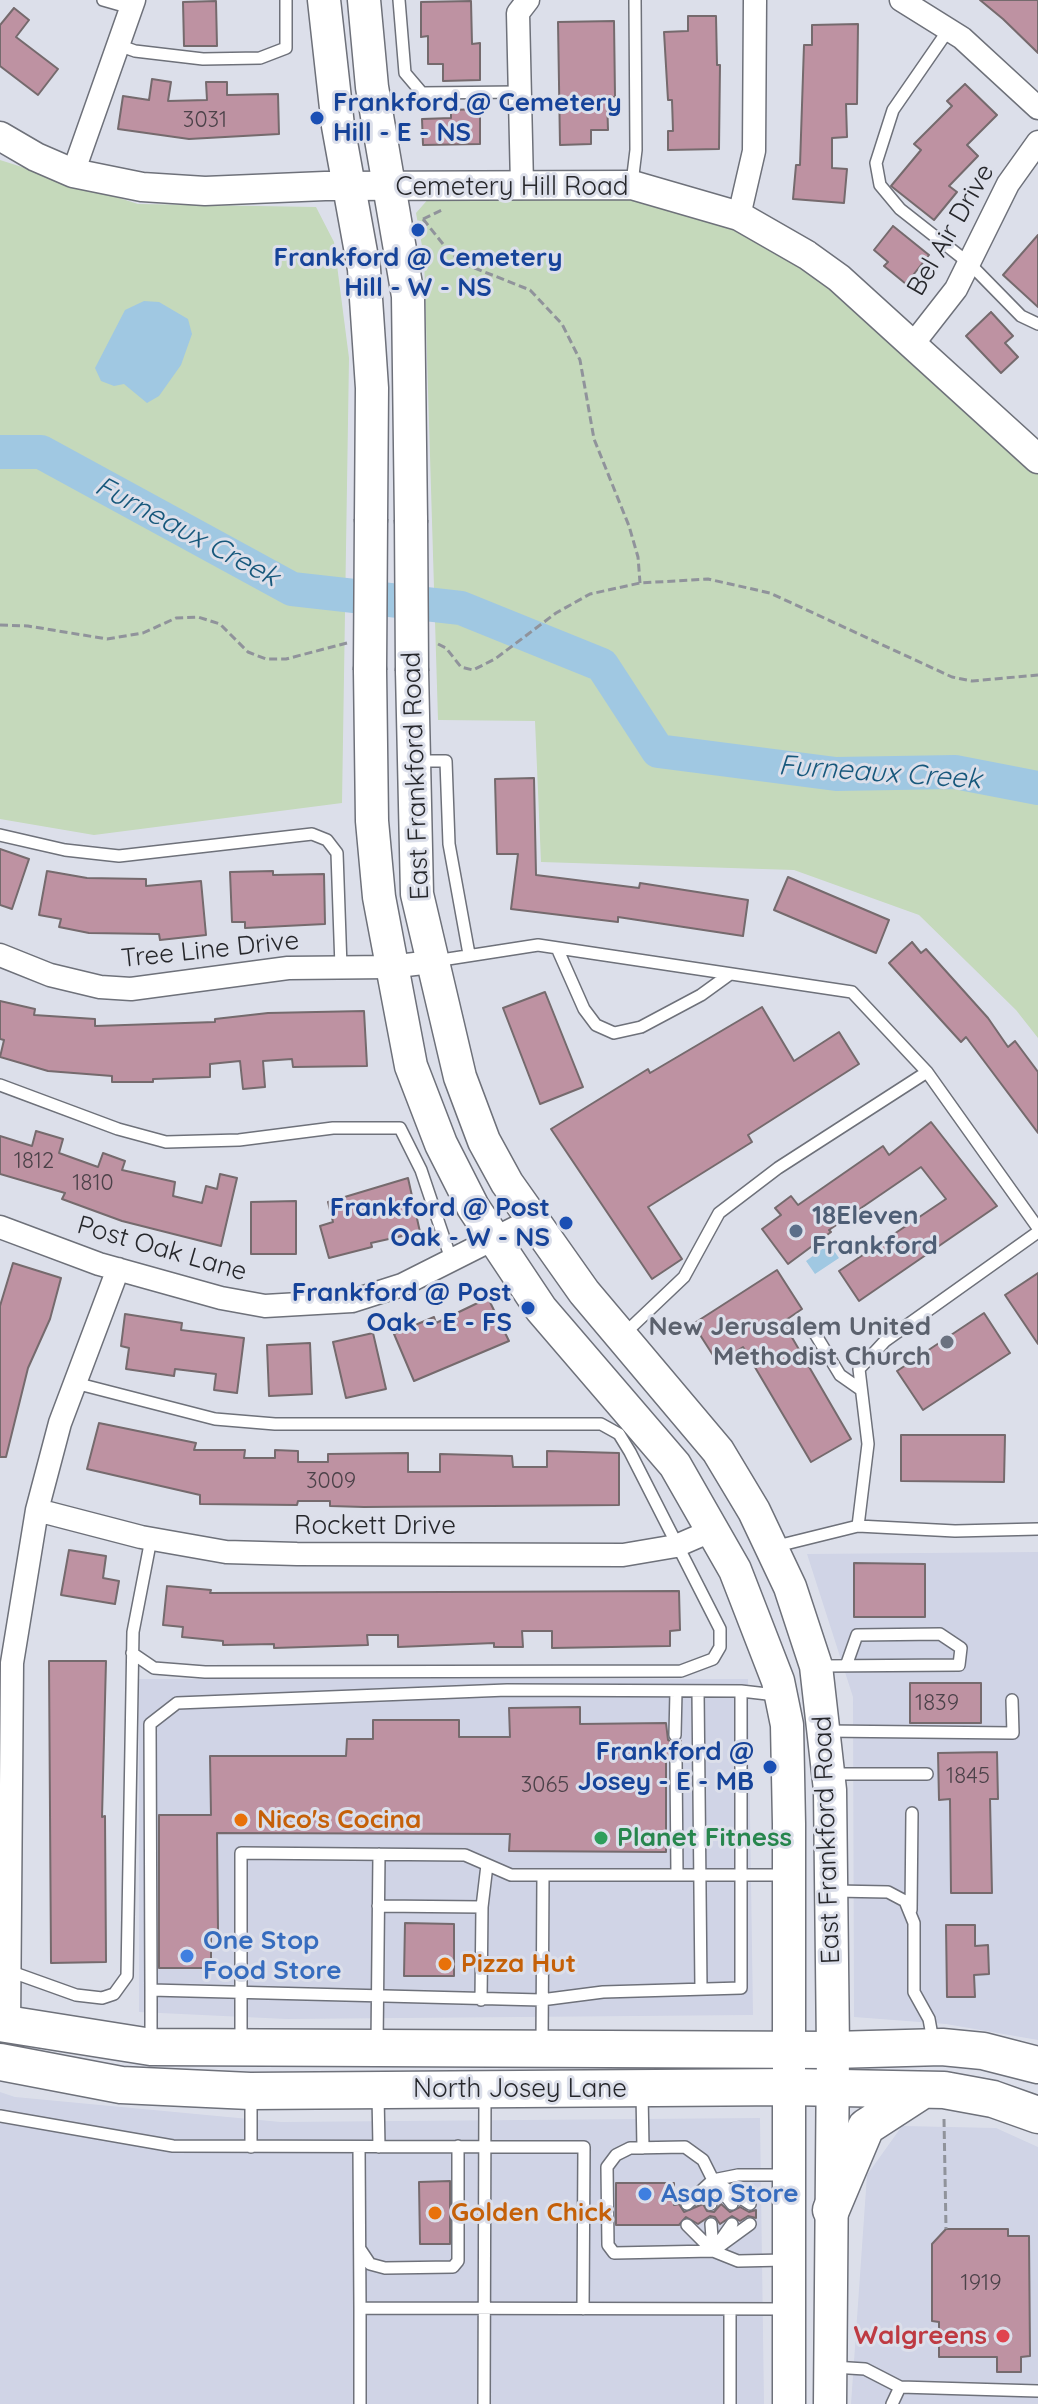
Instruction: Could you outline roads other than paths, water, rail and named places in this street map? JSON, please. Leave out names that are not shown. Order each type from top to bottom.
[{"type":"main road","name":"East Frankford Road","points":[[324,0],[338,126],[364,269],[372,388],[372,821],[390,967],[411,1066],[441,1144],[496,1241],[541,1309],[675,1465],[713,1530],[735,1570],[781,1696],[787,1725],[789,2404]]},
{"type":"main road","name":"East Frankford Road","points":[[364,0],[372,87],[391,187],[410,322],[412,761],[417,894],[460,1077],[484,1141],[533,1219],[584,1292],[718,1451],[771,1548],[827,1674],[825,1731],[833,2050],[830,2404]]},
{"type":"main road","points":[[781,1696],[827,1674]]},
{"type":"main road","name":"North Josey Lane","points":[[5,2024],[151,2047],[241,2050],[833,2050],[934,2047],[983,2051],[1038,2065]]},
{"type":"main road","points":[[241,2050],[250,2091]]},
{"type":"main road","name":"North Josey Lane","points":[[0,2062],[121,2085],[250,2091],[790,2087],[934,2103],[993,2099],[1038,2115]]},
{"type":"main road","points":[[831,2210],[866,2127],[934,2103]]},
{"type":"street","points":[[522,185],[518,13],[528,0]]},
{"type":"street","points":[[739,216],[754,151],[755,0]]},
{"type":"street","points":[[901,0],[949,29],[1038,108]]},
{"type":"street","points":[[73,173],[132,4]]},
{"type":"street","name":"Cemetery Hill Road","points":[[0,136],[36,157],[73,173],[142,187],[205,191],[632,185],[739,216],[807,255],[839,278],[1038,459]]},
{"type":"street","name":"Bel Air Drive","points":[[913,344],[956,289],[1008,184],[1038,142]]},
{"type":"street","name":"Tree Line Drive","points":[[0,955],[50,975],[100,987],[131,989],[288,968],[390,967],[431,962]]},
{"type":"street","name":"Post Oak Lane","points":[[0,1227],[118,1269],[221,1298],[265,1306],[325,1305],[377,1293],[452,1262],[533,1219]]},
{"type":"street","points":[[5,2024],[9,1701],[20,1603],[37,1510],[75,1383],[118,1269]]},
{"type":"street","name":"Rockett Drive","points":[[37,1510],[151,1539],[226,1552],[623,1555],[676,1546],[713,1530]]},
{"type":"lane","points":[[103,0],[132,4]]},
{"type":"lane","points":[[118,45],[135,51],[203,59],[260,58],[286,48],[286,0]]},
{"type":"lane","points":[[399,0],[405,73],[422,93],[518,92]]},
{"type":"lane","points":[[632,185],[636,150],[635,0]]},
{"type":"lane","points":[[949,29],[893,110],[876,163],[880,185],[900,209],[970,264],[1021,316],[1038,324]]},
{"type":"lane","points":[[412,761],[446,761],[449,844],[457,904],[469,954]]},
{"type":"lane","points":[[0,835],[65,850],[119,856],[312,834],[327,840],[337,853],[341,967]]},
{"type":"lane","points":[[431,962],[538,945],[852,992],[927,1072],[1038,1230],[885,1341],[859,1369],[868,1444],[858,1526]]},
{"type":"lane","points":[[557,948],[584,1009],[596,1025],[614,1033],[641,1027],[701,995],[730,974]]},
{"type":"lane","points":[[623,1335],[684,1277],[719,1213],[778,1168],[927,1072]]},
{"type":"lane","points":[[0,1085],[118,1129],[166,1142],[239,1140],[333,1128],[400,1128],[421,1170],[452,1262]]},
{"type":"lane","points":[[814,1332],[840,1375],[860,1389]]},
{"type":"lane","points":[[75,1383],[215,1419],[275,1424],[601,1424],[619,1434],[630,1452],[720,1629],[720,1647],[713,1659],[681,1671],[205,1672],[154,1668],[132,1653]]},
{"type":"lane","points":[[771,1548],[858,1526],[955,1531],[1038,1529]]},
{"type":"lane","points":[[5,1971],[76,1995],[102,1998],[114,1994],[127,1976],[130,1955],[132,1653],[151,1539]]},
{"type":"lane","points":[[940,1634],[961,1648],[959,1665],[827,1674],[857,1635],[940,1634]]},
{"type":"lane","points":[[151,2047],[150,1724],[177,1703],[507,1690],[741,1691],[781,1696]]},
{"type":"lane","points":[[675,1735],[676,1691]]},
{"type":"lane","points":[[698,1691],[701,1989]]},
{"type":"lane","points":[[151,1990],[377,1999],[541,2000],[603,1992],[741,1988],[741,1691]]},
{"type":"lane","points":[[825,1731],[1013,1733],[1012,1700]]},
{"type":"lane","points":[[676,1760],[677,1875]]},
{"type":"lane","points":[[828,1774],[927,1774]]},
{"type":"lane","points":[[912,1813],[914,1992],[929,2019],[934,2047]]},
{"type":"lane","points":[[241,2050],[241,1853],[465,1855],[511,1875],[788,1875]]},
{"type":"lane","points":[[377,2050],[379,1854]]},
{"type":"lane","points":[[481,2000],[482,1907],[487,1865]]},
{"type":"lane","points":[[542,2049],[543,1875]]},
{"type":"lane","points":[[831,1891],[888,1892],[905,1901],[911,1911]]},
{"type":"lane","points":[[378,1906],[482,1907]]},
{"type":"lane","points":[[642,2088],[643,2148]]},
{"type":"lane","points":[[378,2090],[379,2147]]},
{"type":"lane","points":[[484,2404],[485,2090]]},
{"type":"lane","points":[[250,2091],[251,2147]]},
{"type":"lane","points":[[0,2116],[173,2146],[584,2147],[583,2309]]},
{"type":"lane","points":[[360,2249],[370,2264],[385,2268],[453,2267],[458,2261],[458,2146]]},
{"type":"lane","points":[[359,2147],[360,2404]]},
{"type":"lane","points":[[732,2204],[713,2180],[703,2160],[685,2147],[643,2148],[616,2155],[607,2167],[608,2245],[614,2253],[713,2251],[738,2261],[790,2260]]},
{"type":"lane","points":[[687,2204],[713,2180],[738,2175],[790,2175]]},
{"type":"lane","points":[[711,2204],[713,2180]]},
{"type":"lane","points":[[713,2180],[750,2204]]},
{"type":"lane","points":[[711,2224],[713,2251]]},
{"type":"lane","points":[[713,2251],[732,2224]]},
{"type":"lane","points":[[713,2251],[750,2224]]},
{"type":"lane","points":[[687,2225],[713,2251]]},
{"type":"lane","points":[[360,2308],[790,2309]]},
{"type":"lane","points":[[730,2309],[730,2404]]},
{"type":"lane","points":[[830,2367],[865,2369],[900,2387],[1038,2391]]},
{"type":"lane","points":[[892,2404],[900,2387]]},
{"type":"water","points":[[144,301],[159,302],[188,319],[192,334],[181,365],[159,396],[147,403],[124,384],[114,386],[101,381],[95,368],[125,310]]},
{"type":"water","points":[[829,1244],[839,1258],[815,1274],[806,1261]]},
{"type":"waterway","name":"Furneaux Creek","points":[[0,452],[41,452],[292,589],[461,608],[602,665],[658,751],[836,774],[955,772],[1038,788]]},
{"type":"place","name":"Frankford @ Cemetery Hill - E - NS","points":[[317,118]]},
{"type":"place","name":"Frankford @ Cemetery Hill - W - NS","points":[[418,230]]},
{"type":"place","name":"Frankford @ Post Oak - W - NS","points":[[566,1223]]},
{"type":"place","name":"18Eleven Frankford","points":[[796,1231]]},
{"type":"place","name":"Frankford @ Post Oak - E - FS","points":[[528,1308]]},
{"type":"place","name":"New Jerusalem United Methodist Church","points":[[947,1342]]},
{"type":"place","name":"Frankford @ Josey - E - MB","points":[[770,1767]]},
{"type":"place","name":"Nico's Cocina","points":[[241,1820]]},
{"type":"place","name":"Planet Fitness","points":[[601,1838]]},
{"type":"place","name":"One Stop Food Store","points":[[187,1956]]},
{"type":"place","name":"Pizza Hut","points":[[445,1964]]},
{"type":"place","name":"Asap Store","points":[[645,2194]]},
{"type":"place","name":"Golden Chick","points":[[435,2213]]},
{"type":"place","name":"Walgreens","points":[[1003,2336]]}]
